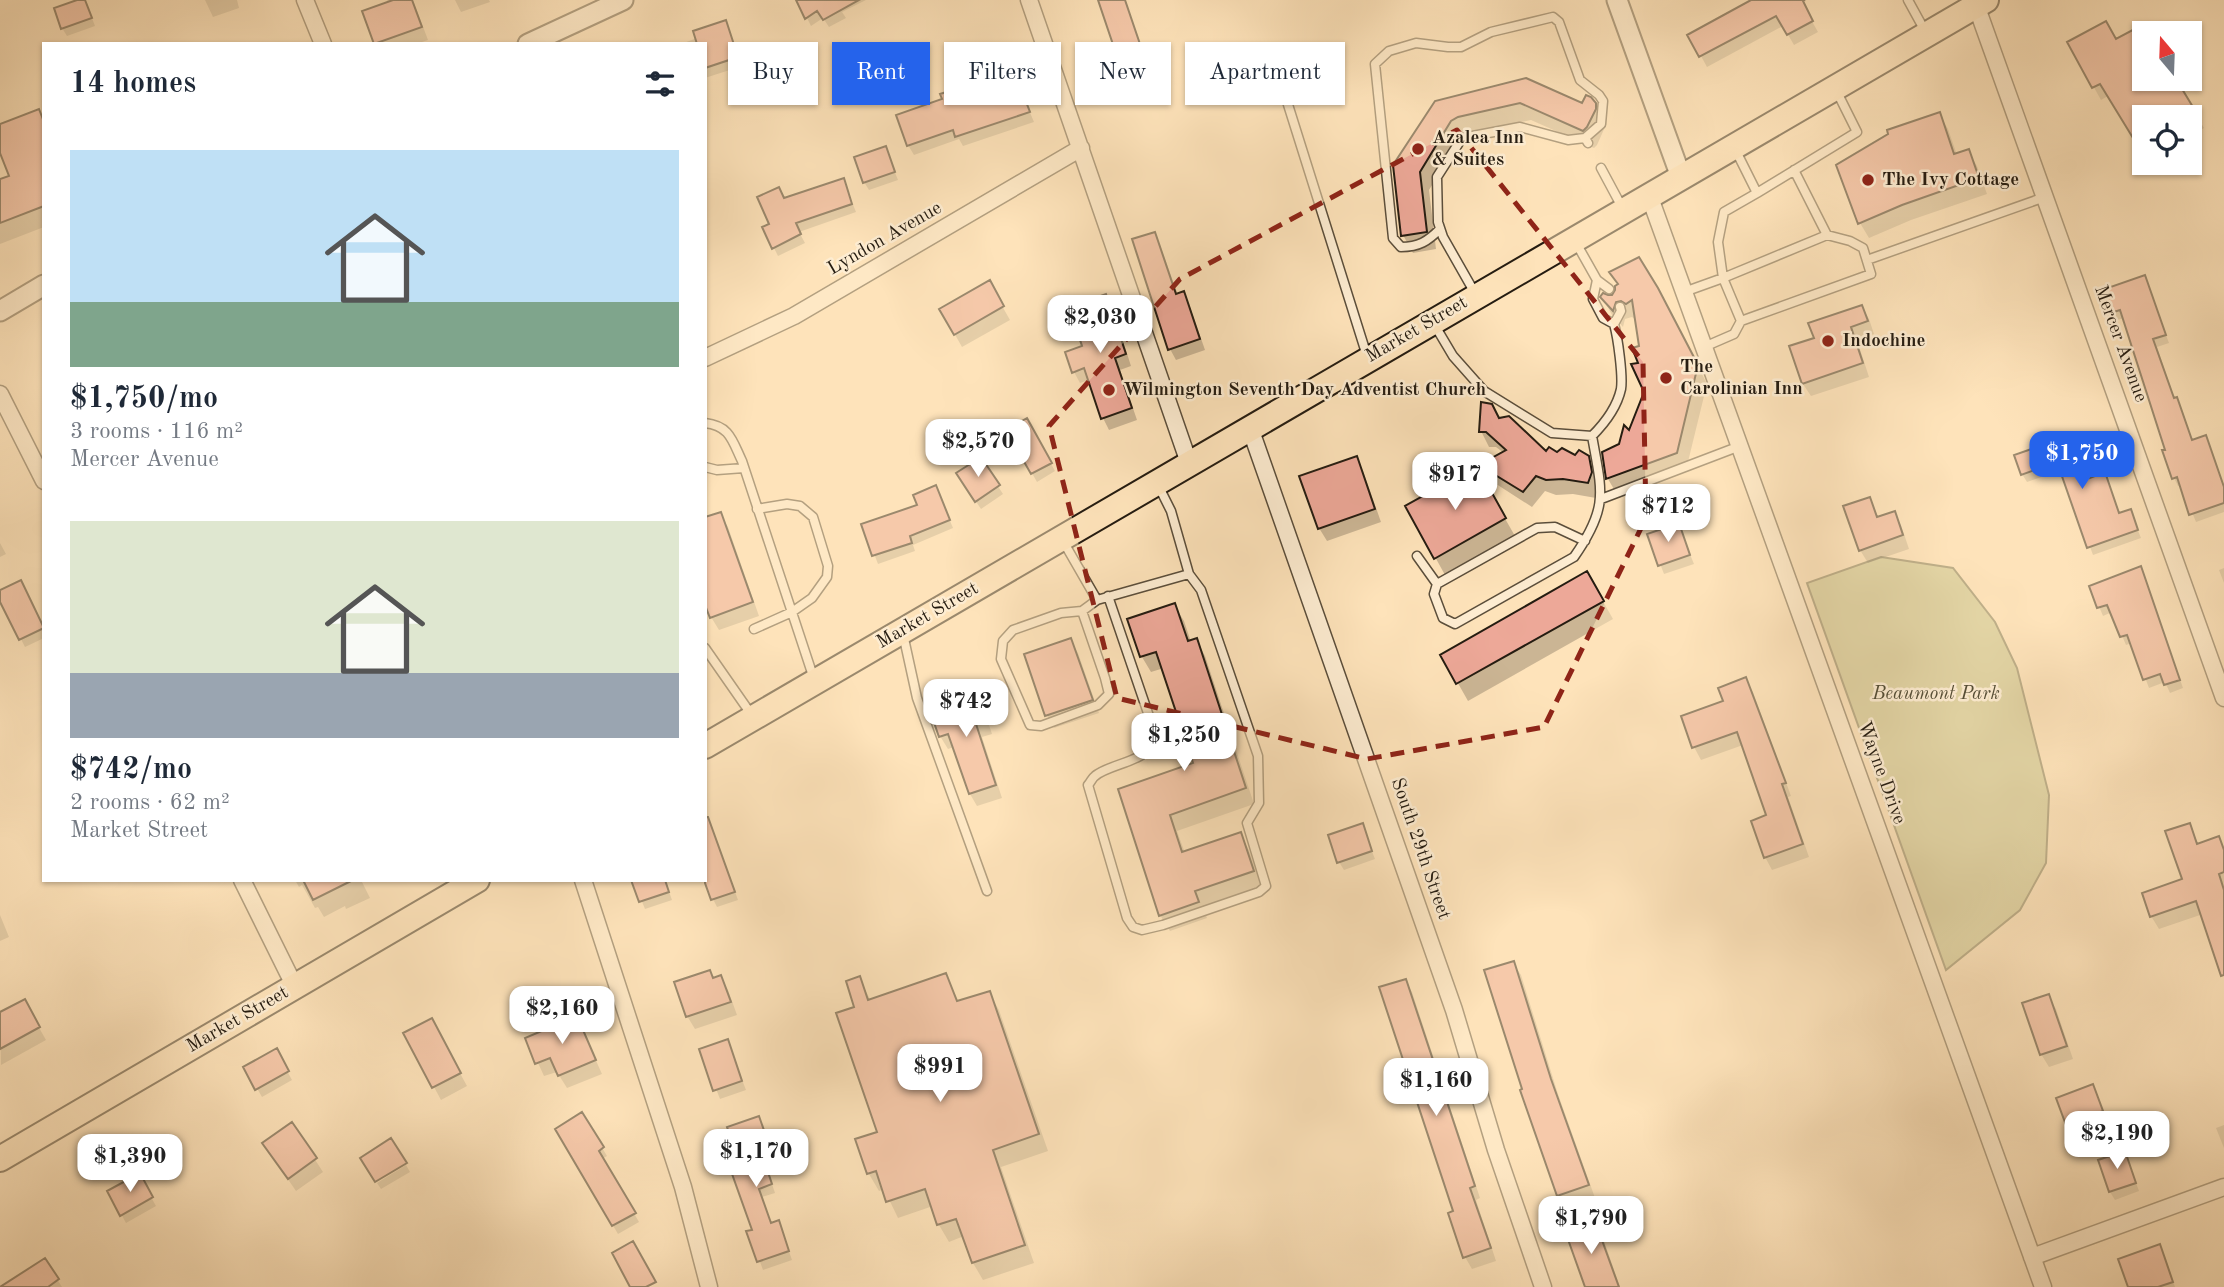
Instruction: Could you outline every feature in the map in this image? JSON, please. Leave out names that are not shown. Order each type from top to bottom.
[{"type":"main road","name":"Market Street","points":[[707,745],[1979,2]]},
{"type":"main road","name":"Market Street","points":[[0,1160],[474,882]]},
{"type":"street","points":[[305,0],[322,42]]},
{"type":"street","points":[[532,42],[624,0]]},
{"type":"street","points":[[1029,0],[1189,463]]},
{"type":"street","points":[[1617,0],[1681,177]]},
{"type":"street","name":"Mercer Avenue","points":[[1979,2],[2045,197],[2224,698]]},
{"type":"street","name":"Lyndon Avenue","points":[[707,357],[794,316],[1082,148]]},
{"type":"street","name":"Wayne Drive","points":[[1649,195],[2043,1287]]},
{"type":"street","points":[[0,311],[42,286]]},
{"type":"street","points":[[0,394],[42,477]]},
{"type":"street","name":"South 29th Street","points":[[1250,428],[1454,1010],[1496,1150],[1543,1287]]},
{"type":"street","points":[[243,882],[295,987]]},
{"type":"street","points":[[584,882],[683,1187],[709,1287]]},
{"type":"street","points":[[2032,1257],[2224,1188]]},
{"type":"lane","points":[[1908,0],[1926,35]]},
{"type":"lane","points":[[1440,229],[1430,240],[1415,247],[1401,247],[1393,238],[1376,64],[1389,51],[1416,43],[1461,47],[1491,32],[1553,17],[1559,22],[1580,80],[1603,101],[1601,124],[1586,140],[1568,140],[1520,127],[1462,138],[1437,177],[1440,229],[1476,296]]},
{"type":"lane","points":[[1741,321],[1723,278],[1718,242],[1724,212],[1857,132],[1835,88]]},
{"type":"lane","points":[[1288,105],[1368,359]]},
{"type":"lane","points":[[1733,147],[1757,193]]},
{"type":"lane","points":[[1601,168],[1623,210]]},
{"type":"lane","points":[[1794,170],[1827,235]]},
{"type":"lane","points":[[1867,260],[2045,197]]},
{"type":"lane","points":[[1684,292],[1827,235],[1850,241],[1863,248],[1871,274],[1741,321],[1734,334],[1704,347]]},
{"type":"lane","points":[[1574,239],[1597,280],[1609,289]]},
{"type":"lane","points":[[1433,321],[1453,356],[1484,391],[1552,433],[1592,436],[1607,421],[1621,389],[1618,337],[1614,324],[1603,318],[1592,299],[1597,280]]},
{"type":"lane","points":[[1614,324],[1621,311],[1620,307]]},
{"type":"lane","points":[[707,423],[718,425],[727,431],[744,468],[815,682]]},
{"type":"lane","points":[[1585,541],[1555,527],[1536,528],[1437,584],[1434,594],[1443,618],[1455,624],[1574,557],[1585,541],[1594,524],[1601,499],[1592,436]]},
{"type":"lane","points":[[1601,499],[1740,446]]},
{"type":"lane","points":[[707,468],[717,470],[744,468]]},
{"type":"lane","points":[[1108,596],[1151,722],[1153,740],[1148,751],[1108,768],[1095,776],[1088,785],[1127,918],[1133,927],[1142,930],[1259,892],[1266,886],[1247,823],[1259,803],[1258,756],[1201,590],[1189,574],[1171,511],[1156,482]]},
{"type":"lane","points":[[754,629],[792,612],[812,598],[827,577],[828,566],[813,517],[800,506],[787,504],[757,509]]},
{"type":"lane","points":[[1061,538],[1097,600]]},
{"type":"lane","points":[[1417,556],[1437,584]]},
{"type":"lane","points":[[1082,611],[1109,694],[1098,705],[1041,726],[1030,724],[1002,659],[1003,641],[1013,630],[1061,613],[1082,611],[1108,596],[1189,574]]},
{"type":"lane","points":[[902,631],[917,698],[987,891]]},
{"type":"lane","points":[[707,651],[754,718]]},
{"type":"highlighted area","points":[[1457,130],[1643,362],[1646,518],[1544,727],[1367,759],[1117,698],[1049,426],[1180,279]]},
{"type":"green space","name":"Beaumont Park","points":[[1881,557],[1953,568],[1995,622],[2017,668],[2049,795],[2046,863],[2020,910],[1946,970],[1807,583]]},
{"type":"building","points":[[85,0],[92,18],[61,29],[54,8]]},
{"type":"building","points":[[393,0],[412,0],[422,27],[373,42],[362,11]]},
{"type":"building","points":[[796,0],[859,0],[823,20],[817,11],[805,19]]},
{"type":"building","points":[[1098,0],[1125,0],[1139,42],[1112,42]]},
{"type":"building","points":[[1751,0],[1805,0],[1803,1],[1813,21],[1787,35],[1776,16],[1699,57],[1687,35]]},
{"type":"building","points":[[726,20],[733,42],[728,42],[728,60],[707,67],[707,42],[696,42],[693,31]]},
{"type":"building","points":[[2106,21],[2116,39],[2132,30],[2132,91],[2183,91],[2192,105],[2132,105],[2132,136],[2100,84],[2092,88],[2067,42]]},
{"type":"building","name":"Azalea Inn & Suites","points":[[1526,78],[1582,103],[1586,95],[1591,97],[1596,103],[1596,109],[1587,127],[1583,131],[1520,103],[1458,117],[1451,121],[1420,172],[1427,232],[1401,236],[1393,165],[1435,101]]},
{"type":"building","points":[[944,93],[944,105],[1027,105],[1030,112],[955,137],[953,130],[907,146],[896,115],[930,105],[942,99],[940,94]]},
{"type":"building","points":[[39,109],[42,117],[42,207],[0,223],[0,179],[9,176],[0,153],[0,124]]},
{"type":"building","points":[[1940,112],[1954,154],[1969,149],[1979,178],[1902,205],[1858,224],[1836,165],[1888,134],[1887,130]]},
{"type":"building","points":[[886,146],[895,172],[863,183],[854,157]]},
{"type":"building","points":[[844,178],[852,204],[796,223],[801,234],[772,249],[762,227],[769,224],[757,197],[779,187],[784,198]]},
{"type":"building","points":[[1155,232],[1176,294],[1184,291],[1200,339],[1168,350],[1132,239]]},
{"type":"building","name":"The Carolinian Inn","points":[[1639,257],[1698,365],[1677,453],[1606,479],[1602,452],[1619,444],[1624,425],[1629,430],[1644,392],[1631,364],[1638,363],[1632,348],[1639,346],[1632,300],[1626,304],[1616,302],[1613,311],[1600,297],[1603,293],[1612,295],[1618,284],[1609,272]]},
{"type":"building","points":[[2145,275],[2166,335],[2153,339],[2174,398],[2177,397],[2192,440],[2206,435],[2224,487],[2224,503],[2189,515],[2177,477],[2172,479],[2162,450],[2165,450],[2120,310],[2104,315],[2096,292]]},
{"type":"building","points":[[990,280],[1004,306],[954,335],[939,309]]},
{"type":"building","name":"Wilmington Seventh Day Adventist Church","points":[[1106,294],[1126,354],[1115,358],[1132,408],[1101,419],[1084,368],[1072,373],[1065,352],[1082,346],[1069,307]]},
{"type":"building","points":[[1862,305],[1868,321],[1851,327],[1863,363],[1802,384],[1789,346],[1814,338],[1808,323]]},
{"type":"building","points":[[1481,402],[1492,404],[1499,418],[1509,416],[1546,451],[1549,447],[1557,452],[1562,448],[1575,455],[1579,450],[1589,456],[1592,472],[1588,483],[1563,479],[1546,480],[1536,476],[1523,492],[1479,465],[1506,450],[1486,432],[1479,432]]},
{"type":"building","points":[[1027,418],[1052,463],[1031,474],[1006,430]]},
{"type":"building","points":[[2075,434],[2090,478],[2105,472],[2119,513],[2131,509],[2138,530],[2087,548],[2057,462],[2021,475],[2014,455]]},
{"type":"building","points":[[1357,456],[1375,509],[1318,529],[1299,476]]},
{"type":"building","points":[[981,457],[1000,485],[975,502],[956,473]]},
{"type":"building","points":[[1477,466],[1506,518],[1434,559],[1405,506]]},
{"type":"building","points":[[936,485],[950,520],[910,536],[912,543],[872,556],[861,524],[917,505],[913,495]]},
{"type":"building","points":[[1870,497],[1877,517],[1895,511],[1903,535],[1859,551],[1843,506]]},
{"type":"building","points":[[721,512],[753,602],[710,618],[707,610],[707,516]]},
{"type":"building","points":[[1679,523],[1690,555],[1658,566],[1647,534]]},
{"type":"building","points":[[2141,566],[2180,680],[2164,685],[2160,674],[2143,680],[2127,635],[2120,637],[2107,605],[2097,608],[2089,586]]},
{"type":"building","points":[[1587,571],[1604,601],[1456,684],[1440,655]]},
{"type":"building","points":[[21,580],[42,629],[19,640],[0,602],[0,590]]},
{"type":"building","points":[[1175,603],[1188,641],[1197,638],[1246,788],[1170,815],[1182,852],[1241,832],[1254,871],[1195,891],[1199,902],[1159,916],[1118,789],[1193,763],[1156,652],[1140,657],[1127,619]]},
{"type":"building","points":[[1071,638],[1093,700],[1045,716],[1024,654]]},
{"type":"building","points":[[1746,677],[1786,783],[1782,784],[1803,844],[1764,858],[1751,821],[1766,815],[1737,732],[1692,748],[1681,716],[1723,701],[1718,688]]},
{"type":"building","points":[[976,692],[986,721],[976,724],[996,785],[969,794],[948,734],[939,737],[929,708]]},
{"type":"building","points":[[708,817],[735,892],[711,900],[705,883]]},
{"type":"building","points":[[1363,823],[1372,851],[1337,863],[1328,835]]},
{"type":"building","points":[[2190,823],[2197,844],[2219,836],[2224,850],[2224,872],[2219,874],[2224,890],[2224,975],[2221,976],[2196,901],[2150,917],[2142,893],[2182,879],[2165,831]]},
{"type":"building","points":[[304,882],[349,882],[313,900]]},
{"type":"building","points":[[632,882],[666,882],[669,892],[639,902]]},
{"type":"building","points":[[1514,961],[1551,1079],[1589,1185],[1557,1196],[1520,1090],[1522,1089],[1484,970]]},
{"type":"building","points":[[710,970],[713,978],[721,975],[731,1002],[686,1017],[674,982]]},
{"type":"building","points":[[946,973],[957,1001],[990,991],[1039,1134],[993,1150],[1025,1245],[972,1263],[956,1219],[937,1225],[925,1189],[886,1202],[876,1171],[867,1174],[855,1139],[877,1132],[836,1013],[854,1007],[846,981],[860,976],[868,1000]]},
{"type":"building","points":[[1406,979],[1475,1186],[1470,1188],[1491,1248],[1463,1258],[1448,1213],[1453,1211],[1379,987]]},
{"type":"building","points":[[2049,994],[2067,1046],[2040,1055],[2022,1003]]},
{"type":"building","points":[[25,999],[40,1027],[0,1049],[0,1012]]},
{"type":"building","points":[[577,1016],[596,1060],[558,1076],[550,1058],[535,1064],[525,1038]]},
{"type":"building","points":[[432,1018],[461,1073],[432,1088],[403,1033]]},
{"type":"building","points":[[728,1039],[742,1081],[713,1091],[699,1049]]},
{"type":"building","points":[[277,1048],[289,1071],[255,1090],[243,1067]]},
{"type":"building","points":[[2093,1084],[2103,1111],[2066,1125],[2056,1098]]},
{"type":"building","points":[[582,1112],[604,1147],[599,1151],[636,1213],[612,1226],[555,1129]]},
{"type":"building","points":[[759,1116],[768,1142],[759,1146],[772,1184],[759,1189],[771,1223],[779,1220],[789,1251],[757,1262],[746,1231],[752,1230],[731,1171],[741,1167],[727,1127]]},
{"type":"building","points":[[292,1122],[317,1158],[288,1179],[262,1143]]},
{"type":"building","points":[[391,1138],[407,1163],[375,1182],[360,1158]]},
{"type":"building","points":[[2125,1151],[2136,1183],[2109,1192],[2098,1160]]},
{"type":"building","points":[[140,1173],[153,1197],[120,1216],[107,1191]]},
{"type":"building","points":[[1595,1221],[1619,1287],[1585,1287],[1565,1231]]},
{"type":"building","points":[[633,1241],[656,1282],[646,1287],[630,1287],[612,1253]]},
{"type":"building","points":[[2160,1244],[2173,1282],[2158,1287],[2128,1287],[2118,1259]]},
{"type":"building","points":[[45,1258],[59,1279],[48,1287],[0,1287]]},
{"type":"place","name":"Azalea Inn & Suites","points":[[1418,149]]},
{"type":"place","name":"The Ivy Cottage","points":[[1868,180]]},
{"type":"place","name":"Indochine","points":[[1828,341]]},
{"type":"place","name":"The Carolinian Inn","points":[[1666,378]]},
{"type":"place","name":"Wilmington Seventh Day Adventist Church","points":[[1109,390]]}]
